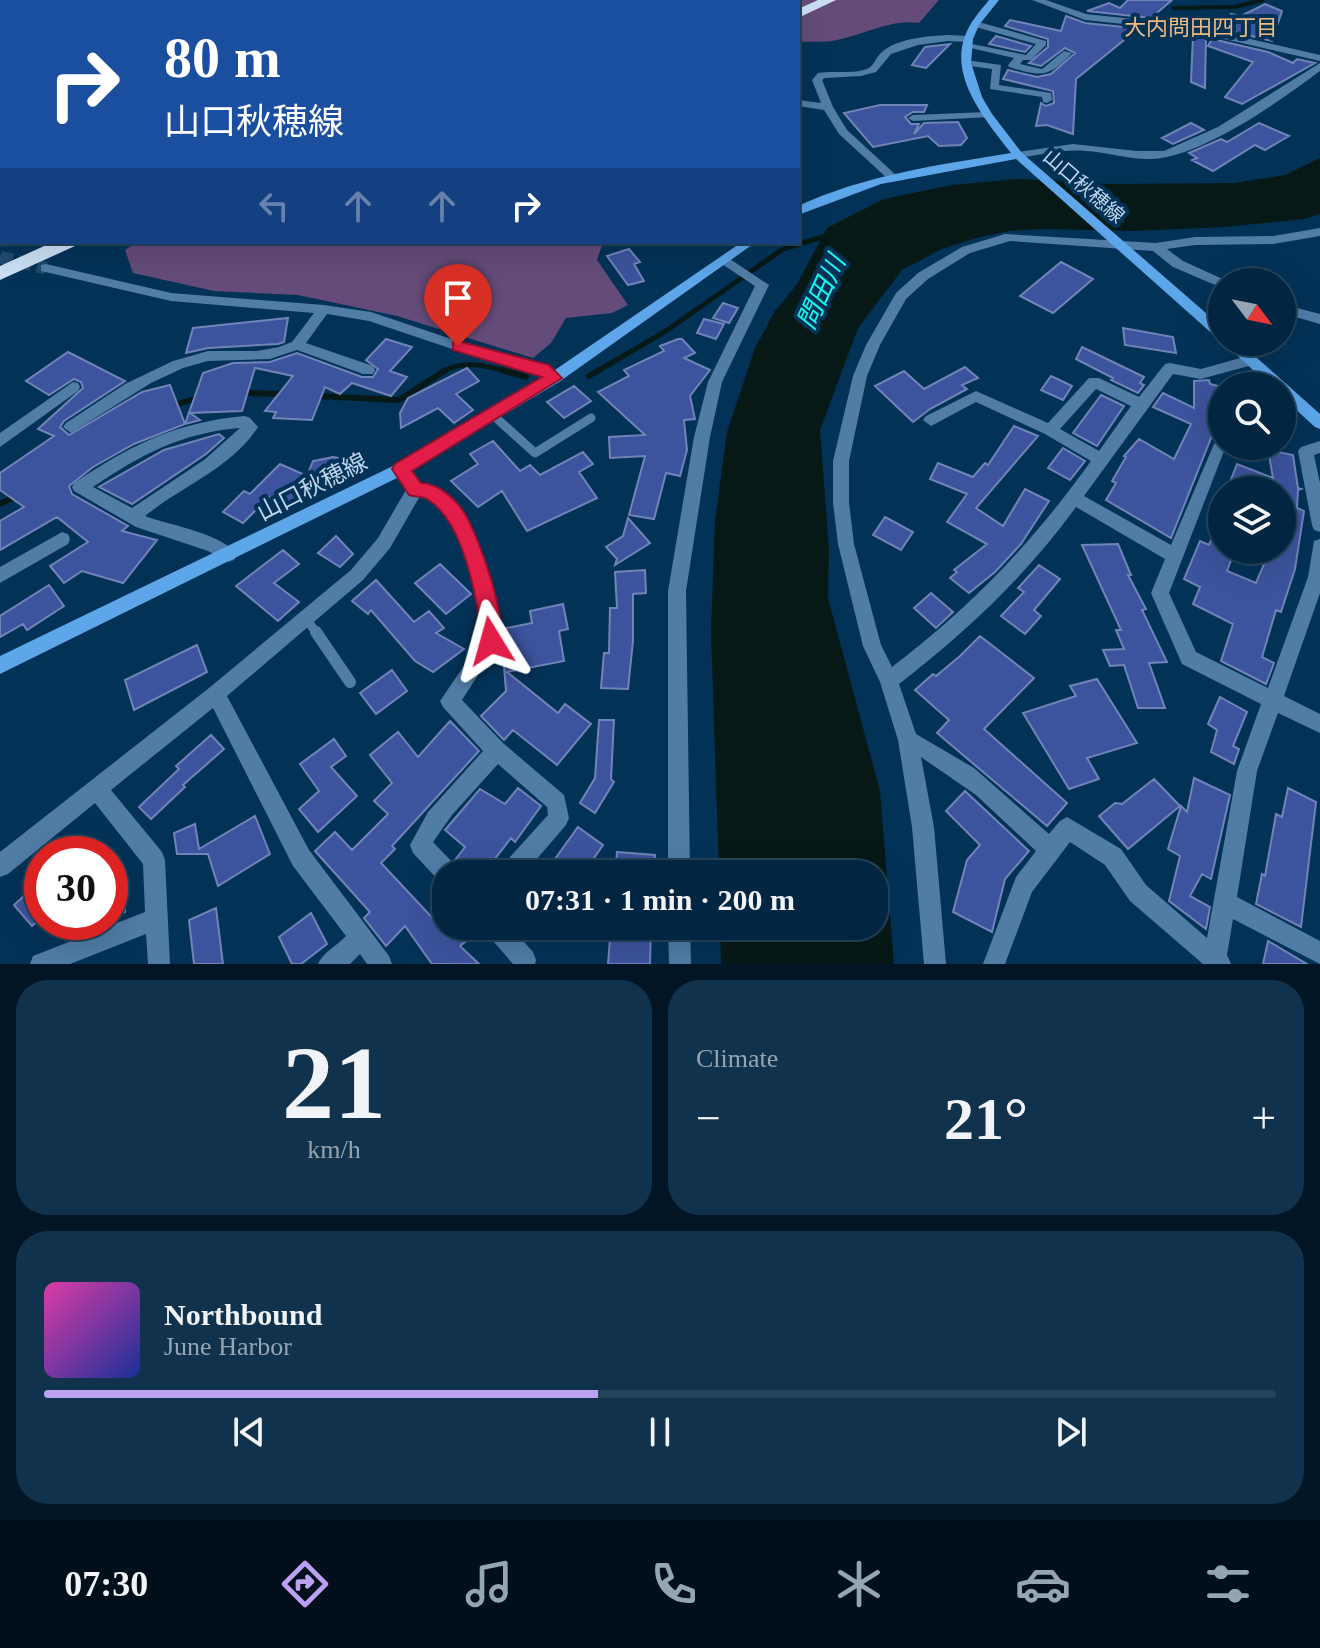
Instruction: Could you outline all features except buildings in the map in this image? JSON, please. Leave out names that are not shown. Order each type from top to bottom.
[{"type":"highway","points":[[800,13],[829,0]]},
{"type":"highway","points":[[0,258],[30,244]]},
{"type":"highway","points":[[0,274],[64,244]]},
{"type":"main road","points":[[994,0],[975,24],[968,42],[966,63],[977,97],[987,115],[1018,155]]},
{"type":"main road","name":"山口秋穂線","points":[[800,210],[845,191],[892,177],[1018,155],[1208,322]]},
{"type":"main road","name":"山口秋穂線","points":[[0,665],[401,469],[554,378],[744,244]]},
{"type":"main road","points":[[1246,356],[1264,372]]},
{"type":"main road","points":[[1296,401],[1320,423]]},
{"type":"street","points":[[1037,0],[1085,17],[1190,28],[1320,58]]},
{"type":"street","points":[[892,177],[843,132],[817,80],[822,75],[871,71],[880,58],[890,51],[932,40],[951,37],[1020,58],[1028,58],[1043,43],[975,24]]},
{"type":"street","points":[[1031,39],[1044,30]]},
{"type":"street","points":[[1020,58],[1013,65],[1018,69],[1044,72],[1067,53]]},
{"type":"street","points":[[966,63],[997,67],[994,87],[1047,95]]},
{"type":"street","points":[[1018,155],[1069,147],[1165,154],[1198,140],[1294,87],[1320,66]]},
{"type":"street","points":[[800,103],[828,107]]},
{"type":"street","points":[[913,118],[987,115]]},
{"type":"street","points":[[1156,247],[1162,243],[1195,241],[1273,240],[1320,232]]},
{"type":"street","points":[[935,964],[923,827],[908,740],[889,681],[872,646],[854,582],[841,502],[841,461],[860,376],[885,320],[901,296],[923,276],[966,250],[988,242],[1034,236],[1073,243],[1117,241],[1156,247],[1178,264],[1208,278]]},
{"type":"street","points":[[679,860],[677,591],[702,437],[715,382],[762,285],[724,259]]},
{"type":"street","points":[[46,268],[171,297],[324,309],[371,317],[475,352],[543,369],[554,378]]},
{"type":"street","points":[[71,427],[134,386],[171,367],[197,358],[277,355],[297,345],[324,309]]},
{"type":"street","points":[[1296,312],[1320,319]]},
{"type":"street","points":[[297,345],[368,370]]},
{"type":"street","points":[[889,681],[971,616],[1027,557],[1170,368],[1201,374],[1251,360]]},
{"type":"street","points":[[1050,430],[1094,382],[1140,404]]},
{"type":"street","points":[[0,441],[73,387]]},
{"type":"street","points":[[931,420],[976,396],[1050,430],[1100,459]]},
{"type":"street","points":[[132,517],[238,444],[250,427],[245,422],[207,424],[139,447],[80,487],[132,517],[214,546],[228,555]]},
{"type":"street","points":[[1320,447],[1306,451],[1320,525]]},
{"type":"street","points":[[1214,460],[1160,593],[1189,658],[1320,724]]},
{"type":"street","points":[[401,469],[415,490]]},
{"type":"street","points":[[0,866],[216,694],[357,575],[384,543],[415,490]]},
{"type":"street","points":[[415,490],[430,490],[457,517],[470,546],[488,609],[491,641],[450,701],[496,750],[557,802],[559,818],[522,860]]},
{"type":"street","points":[[1071,497],[1176,556]]},
{"type":"street","points":[[0,576],[62,539]]},
{"type":"street","points":[[1218,962],[1247,771],[1318,578],[1320,546]]},
{"type":"street","points":[[216,694],[301,858],[381,964]]},
{"type":"street","points":[[908,740],[943,757],[976,779],[1049,848]]},
{"type":"street","points":[[435,860],[421,845],[426,829],[482,770],[496,750]]},
{"type":"street","points":[[96,788],[154,860],[159,964]]},
{"type":"street","points":[[994,964],[1024,885],[1067,828],[1113,857],[1138,893],[1218,962]]},
{"type":"street","points":[[1227,904],[1320,953]]},
{"type":"street","points":[[41,964],[156,919]]},
{"type":"street","points":[[329,964],[345,954],[360,937]]},
{"type":"street","points":[[507,940],[525,960]]},
{"type":"street","points":[[679,940],[680,964]]},
{"type":"lane","points":[[494,416],[535,453],[591,418]]},
{"type":"lane","points":[[306,618],[350,682]]},
{"type":"shaded area","points":[[800,0],[939,0],[919,23],[887,25],[832,41],[800,42]]},
{"type":"shaded area","points":[[134,244],[602,244],[597,260],[628,305],[612,313],[566,318],[551,343],[533,358],[397,316],[298,295],[214,291],[133,273],[125,250]]},
{"type":"water","name":"問田川","points":[[1320,158],[1320,214],[1304,219],[1224,227],[1009,231],[942,249],[902,270],[858,328],[820,430],[829,549],[828,598],[880,791],[886,860],[719,860],[711,631],[715,520],[727,432],[755,348],[775,311],[797,284],[827,228],[884,199],[952,185],[1018,179],[1110,184],[1235,183],[1285,175]]},
{"type":"water","points":[[888,890],[894,964],[721,964],[720,940],[888,940]]},
{"type":"waterway","points":[[1173,8],[1235,7],[1263,0]]},
{"type":"waterway","name":"問田川","points":[[800,244],[829,235]]},
{"type":"waterway","points":[[596,372],[666,331],[783,249],[799,244]]},
{"type":"waterway","points":[[446,370],[467,365],[508,372]]},
{"type":"waterway","points":[[315,396],[399,400],[446,370]]},
{"type":"waterway","points":[[442,372],[446,370]]},
{"type":"waterway","points":[[502,370],[508,372]]},
{"type":"waterway","points":[[589,376],[599,370]]},
{"type":"waterway","points":[[508,372],[526,377]]},
{"type":"waterway","points":[[243,393],[283,394]]},
{"type":"waterway","points":[[172,406],[200,397]]},
{"type":"waterway","points":[[0,504],[18,495]]},
{"type":"tunnel","points":[[0,257],[46,268]]},
{"type":"district","name":"大内問田四丁目","points":[[1201,27]]},
{"type":"route","points":[[458,346],[543,369],[554,378],[401,469],[415,490],[430,490],[457,517],[470,546],[488,609],[491,641]]}]
